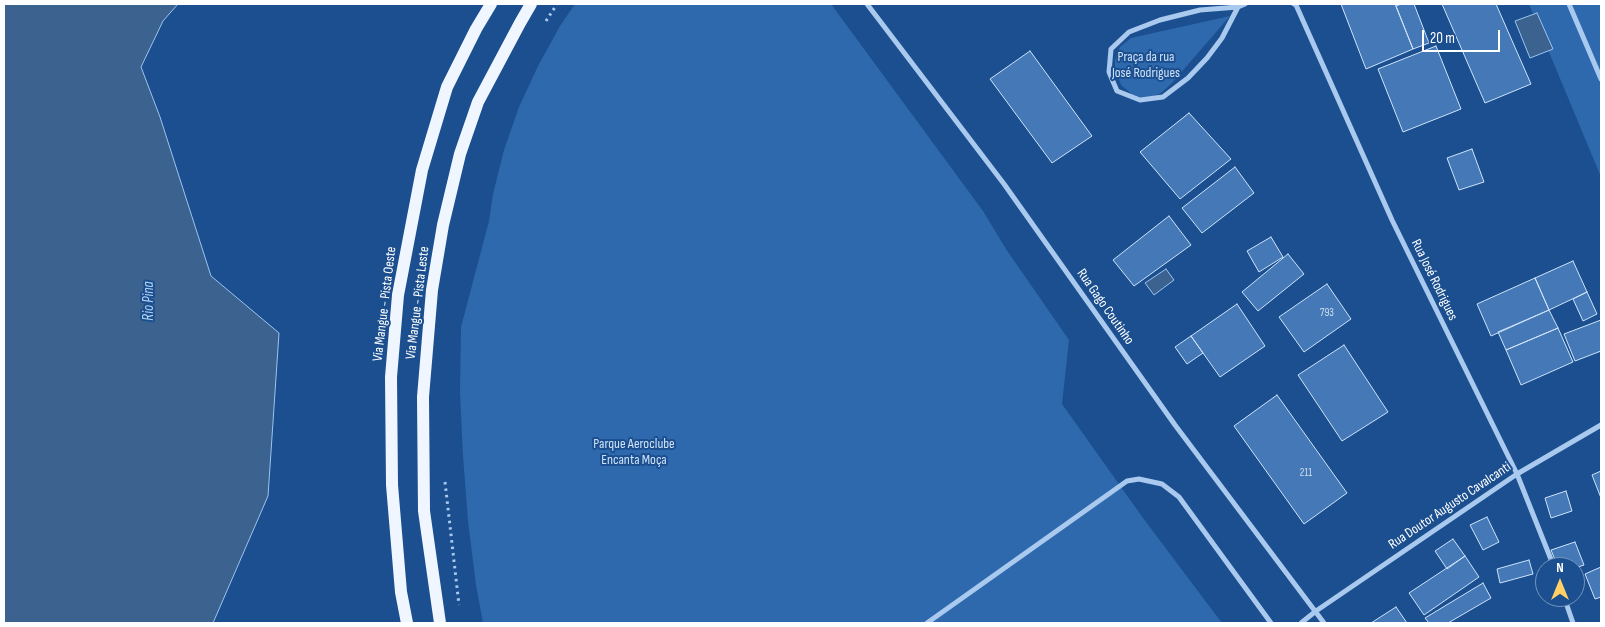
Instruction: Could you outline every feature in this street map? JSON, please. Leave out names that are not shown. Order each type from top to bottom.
[{"type":"main road","name":"Via Mangue - Pista Oeste","points":[[407,623],[401,592],[392,485],[391,377],[398,295],[422,170],[447,87],[476,29],[491,4]]},
{"type":"main road","name":"Via Mangue - Pista Leste","points":[[440,623],[424,511],[423,397],[432,290],[443,225],[460,154],[478,102],[531,4]]},
{"type":"street","name":"Rua Gago Coutinho","points":[[867,4],[1004,184],[1175,425],[1324,623]]},
{"type":"street","points":[[1238,7],[1222,38],[1207,58],[1188,78],[1162,97],[1140,100],[1118,91],[1109,72],[1111,49],[1128,32],[1160,20],[1200,10],[1238,7],[1245,4]]},
{"type":"street","name":"Rua José Rodrigues","points":[[1294,4],[1392,220],[1517,474],[1550,557]]},
{"type":"street","points":[[1569,4],[1601,79]]},
{"type":"street","name":"Rua Doutor Augusto Cavalcanti","points":[[1301,623],[1517,474],[1601,425]]},
{"type":"street","points":[[928,623],[1127,481],[1139,479],[1162,484],[1179,497],[1271,623]]},
{"type":"street","points":[[1567,607],[1573,623]]},
{"type":"path","points":[[542,27],[557,4]]},
{"type":"path","points":[[444,477],[460,614]]},
{"type":"green space","name":"Parque Aeroclube Encanta Moça","points":[[575,4],[831,4],[983,211],[1006,249],[1069,340],[1062,404],[1143,518],[1222,623],[483,623],[468,521],[463,456],[460,392],[461,327],[489,221],[493,194],[504,150],[519,107],[538,66],[560,26]]},
{"type":"green space","points":[[1529,4],[1601,4],[1601,177]]},
{"type":"green space","name":"Praça da rua José Rodrigues","points":[[1230,16],[1172,83],[1161,93],[1154,96],[1140,97],[1133,95],[1121,85],[1115,69],[1115,60],[1120,47],[1131,38]]},
{"type":"water","name":"Rio Pina","points":[[4,4],[178,4],[163,21],[141,67],[160,117],[211,276],[279,333],[268,496],[213,623],[4,623]]},
{"type":"water","points":[[1537,13],[1553,49],[1530,58],[1515,21]]},
{"type":"water","points":[[1166,269],[1174,280],[1154,295],[1145,283]]},
{"type":"building","points":[[1341,4],[1395,4],[1413,49],[1366,69]]},
{"type":"building","points":[[1414,4],[1429,43],[1413,49],[1396,6]]},
{"type":"building","points":[[1442,4],[1496,4],[1531,84],[1485,103]]},
{"type":"building","points":[[1436,46],[1461,109],[1403,132],[1378,69]]},
{"type":"building","points":[[1030,51],[1092,136],[1052,163],[990,79]]},
{"type":"building","points":[[1189,113],[1231,159],[1180,199],[1140,152]]},
{"type":"building","points":[[1472,149],[1484,182],[1459,190],[1447,158]]},
{"type":"building","points":[[1235,167],[1254,193],[1202,233],[1182,208]]},
{"type":"building","points":[[1169,216],[1191,245],[1134,286],[1113,260]]},
{"type":"building","points":[[1271,237],[1283,257],[1259,272],[1247,251]]},
{"type":"building","points":[[1288,254],[1304,274],[1258,311],[1242,292]]},
{"type":"building","points":[[1573,261],[1587,292],[1549,310],[1535,278]]},
{"type":"building","points":[[1535,278],[1549,310],[1491,336],[1477,304]]},
{"type":"building","points":[[1327,284],[1351,319],[1304,352],[1279,317]]},
{"type":"building","points":[[1587,292],[1597,314],[1583,321],[1573,299]]},
{"type":"building","points":[[1237,304],[1265,346],[1220,377],[1191,336]]},
{"type":"building","points":[[1549,310],[1558,328],[1506,350],[1498,332]]},
{"type":"building","points":[[1601,320],[1601,351],[1575,361],[1564,334]]},
{"type":"building","points":[[1558,328],[1573,362],[1521,385],[1506,350]]},
{"type":"building","points":[[1191,336],[1203,353],[1187,364],[1175,347]]},
{"type":"building","points":[[1344,345],[1388,412],[1342,441],[1298,375]]},
{"type":"building","points":[[1277,395],[1347,493],[1304,524],[1234,426]]},
{"type":"building","points":[[1601,471],[1601,498],[1592,475]]},
{"type":"building","points":[[1566,491],[1572,511],[1551,518],[1545,498]]},
{"type":"building","points":[[1487,517],[1499,542],[1483,550],[1470,525]]},
{"type":"building","points":[[1453,539],[1465,556],[1447,569],[1435,551]]},
{"type":"building","points":[[1575,542],[1581,557],[1554,557],[1551,550]]},
{"type":"building","points":[[1465,556],[1479,577],[1424,615],[1409,593]]},
{"type":"building","points":[[1529,560],[1533,574],[1500,583],[1497,569]]},
{"type":"building","points":[[1601,567],[1601,597],[1595,599],[1585,574]]},
{"type":"building","points":[[1483,583],[1491,598],[1448,623],[1429,623],[1425,618]]},
{"type":"building","points":[[1396,607],[1407,623],[1371,623]]}]
